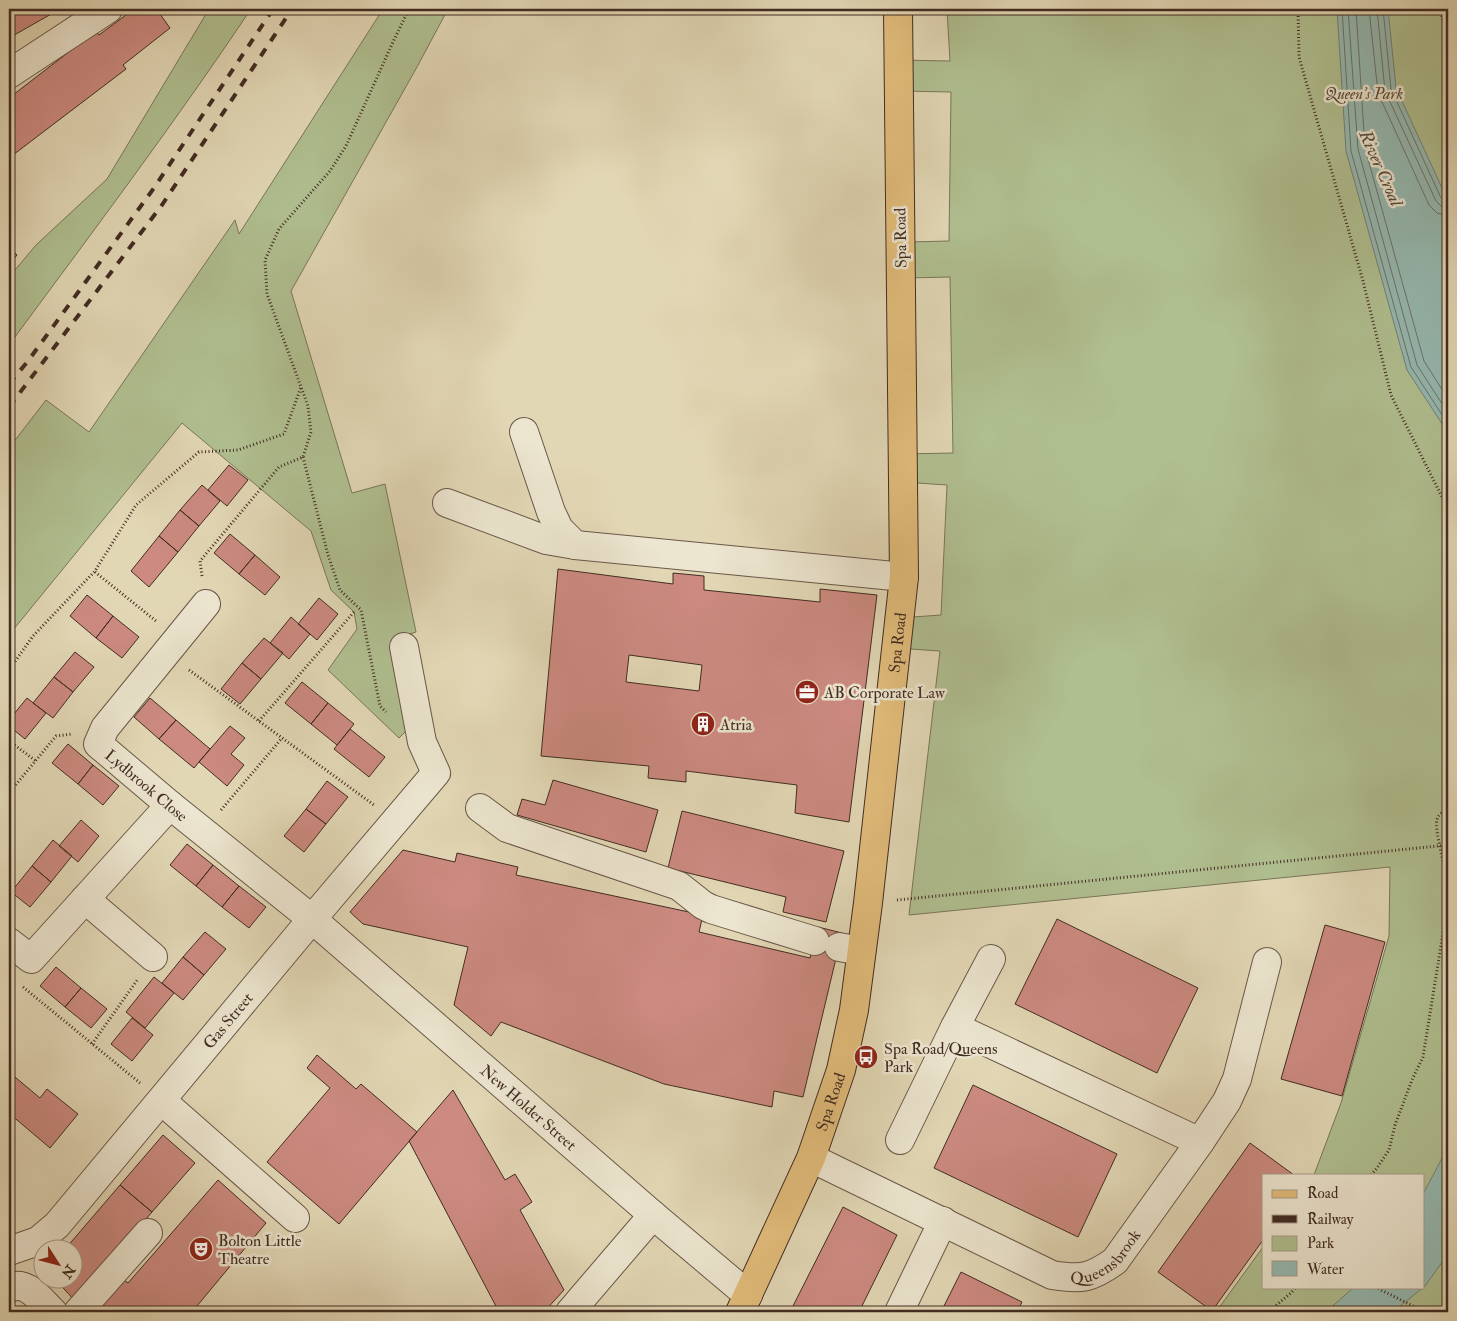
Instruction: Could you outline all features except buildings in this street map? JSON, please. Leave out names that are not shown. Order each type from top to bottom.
[{"type":"main road","name":"Spa Road","points":[[744,1304],[811,1158],[841,1070],[854,1010],[838,946],[868,903],[904,577],[898,9]]},
{"type":"street","points":[[9,74],[108,9]]},
{"type":"street","points":[[524,432],[551,512],[559,529],[575,545]]},
{"type":"street","points":[[447,503],[546,540],[575,545],[904,577]]},
{"type":"street","name":"Lydbrook Close","points":[[206,604],[105,728],[98,744],[203,832],[312,919]]},
{"type":"street","name":"Gas Street","points":[[9,1251],[38,1241],[57,1225],[436,773],[422,742],[404,646]]},
{"type":"street","points":[[9,942],[30,959],[170,805]]},
{"type":"street","points":[[480,808],[507,828],[679,886],[711,909],[838,946]]},
{"type":"street","points":[[85,899],[153,957]]},
{"type":"street","name":"New Holder Street","points":[[312,919],[653,1215],[744,1304]]},
{"type":"street","points":[[900,1140],[991,958]]},
{"type":"street","name":"Queensbrook","points":[[811,1158],[1052,1275],[1068,1278],[1087,1277],[1115,1261],[1227,1101],[1237,1079],[1267,962]]},
{"type":"street","points":[[955,1027],[1200,1142]]},
{"type":"street","points":[[162,1101],[295,1218]]},
{"type":"street","points":[[570,1312],[653,1215]]},
{"type":"street","points":[[899,1312],[943,1221]]},
{"type":"street","points":[[78,1312],[148,1233]]},
{"type":"street","points":[[9,1288],[15,1285],[25,1287],[34,1292],[53,1312]]},
{"type":"path","points":[[387,712],[380,706],[362,610],[340,590],[328,555],[303,456],[310,432],[308,406],[267,294],[265,260],[279,228],[330,171],[346,146],[393,42],[407,13],[411,9]]},
{"type":"path","points":[[1298,9],[1299,57],[1363,281],[1391,395],[1448,509]]},
{"type":"path","points":[[1440,9],[1448,40]]},
{"type":"path","points":[[9,670],[33,636],[95,571],[136,505],[199,452],[238,450],[284,434],[301,386]]},
{"type":"path","points":[[206,604],[200,561],[279,467],[303,456]]},
{"type":"path","points":[[95,571],[172,646],[258,721],[396,821]]},
{"type":"path","points":[[258,721],[354,612]]},
{"type":"path","points":[[9,793],[56,736],[105,728]]},
{"type":"path","points":[[203,832],[282,738]]},
{"type":"path","points":[[9,741],[36,761]]},
{"type":"path","points":[[1448,810],[1440,814],[1436,824],[1448,884]]},
{"type":"path","points":[[868,903],[1448,845]]},
{"type":"path","points":[[1372,1174],[1389,1150],[1395,1125],[1423,1057],[1448,902]]},
{"type":"path","points":[[92,1044],[153,957]]},
{"type":"path","points":[[30,959],[21,986],[162,1101]]},
{"type":"path","points":[[1268,1312],[1295,1288]]},
{"type":"path","points":[[1377,1288],[1424,1312]]},
{"type":"green space","points":[[209,9],[251,9],[162,137],[9,345],[9,277],[36,245],[107,179]]},
{"type":"green space","points":[[383,9],[448,9],[291,291],[352,493],[385,484],[416,632],[391,640],[407,730],[399,738],[328,670],[357,629],[354,612],[331,590],[311,531],[182,423],[9,635],[9,448],[46,400],[89,432],[235,220],[239,234]]},
{"type":"green space","name":"Queen's Park","points":[[947,9],[1448,9],[1448,1312],[1216,1312],[1262,1248],[1262,1288],[1424,1288],[1424,1174],[1314,1174],[1341,1103],[1389,936],[1390,867],[909,915],[940,651],[896,648],[899,618],[941,615],[947,485],[902,482],[902,454],[953,453],[950,277],[908,278],[909,242],[949,241],[951,92],[899,91],[898,60],[950,61]]},
{"type":"water","name":"River Croal","points":[[1337,9],[1388,9],[1396,88],[1448,201],[1448,433],[1407,370],[1346,151]]},
{"type":"water","points":[[1448,1147],[1448,1254],[1424,1287],[1424,1192]]},
{"type":"water","points":[[1353,1288],[1423,1288],[1393,1312],[1326,1312]]},
{"type":"railway","points":[[9,384],[28,361],[154,188],[273,9]]},
{"type":"railway","points":[[9,407],[162,205],[292,9]]},
{"type":"place","name":"AB Corporate Law","points":[[807,692]]},
{"type":"place","name":"Atria","points":[[703,724]]},
{"type":"place","name":"Spa Road/Queens Park","points":[[866,1057]]},
{"type":"place","name":"Bolton Little Theatre","points":[[201,1249]]}]
